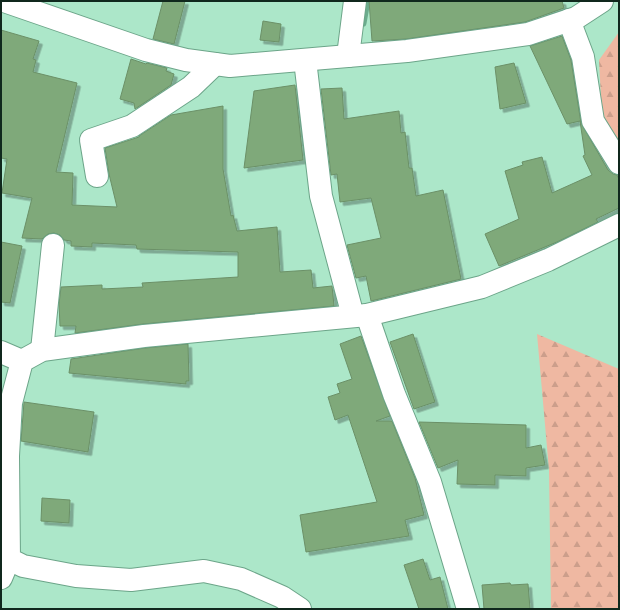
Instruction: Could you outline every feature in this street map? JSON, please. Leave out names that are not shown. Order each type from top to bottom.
[{"type":"street","points":[[4,1],[146,50],[186,60],[230,66],[407,51],[528,34],[576,18],[602,1]]},
{"type":"street","points":[[348,56],[355,1]]},
{"type":"street","points":[[569,20],[583,57],[593,121],[619,163]]},
{"type":"street","points":[[305,60],[321,196],[360,315],[430,482],[468,609]]},
{"type":"street","points":[[97,176],[91,140],[132,126],[191,87],[215,64]]},
{"type":"street","points":[[300,609],[282,597],[242,579],[204,572],[131,580],[76,576],[23,566],[5,568],[4,456],[11,403],[22,361],[42,350],[144,336],[360,315],[482,287],[548,260],[619,225]]},
{"type":"street","points":[[42,350],[53,245]]},
{"type":"street","points":[[1,352],[22,361]]},
{"type":"green space","points":[[619,32],[619,143],[602,118],[599,60]]},
{"type":"green space","points":[[537,334],[619,369],[619,609],[551,609],[549,470]]},
{"type":"building","points":[[163,1],[185,1],[174,44],[153,39]]},
{"type":"building","points":[[369,1],[562,1],[564,8],[525,22],[406,39],[372,41]]},
{"type":"building","points":[[263,21],[281,24],[279,42],[260,40]]},
{"type":"building","points":[[1,30],[39,41],[33,59],[36,60],[33,72],[77,83],[56,172],[73,173],[72,205],[117,207],[109,174],[105,148],[139,137],[171,115],[223,106],[223,169],[231,216],[233,215],[237,231],[277,227],[280,272],[311,270],[313,288],[332,286],[334,306],[143,324],[75,333],[76,326],[60,326],[59,304],[61,287],[102,285],[102,289],[143,287],[142,283],[238,277],[238,252],[137,249],[136,245],[92,243],[92,247],[71,246],[71,241],[64,240],[60,235],[54,233],[48,234],[42,239],[22,238],[32,198],[2,193],[7,159],[1,158]]},
{"type":"building","points":[[562,36],[571,60],[581,123],[608,170],[617,175],[619,179],[619,208],[596,219],[598,222],[557,242],[499,266],[485,234],[519,219],[505,171],[523,165],[522,162],[542,157],[552,193],[592,175],[583,156],[585,155],[580,121],[567,124],[530,46]]},
{"type":"building","points":[[131,59],[146,64],[167,68],[166,71],[174,74],[171,85],[135,109],[134,103],[120,99]]},
{"type":"building","points":[[514,63],[526,103],[500,109],[495,67]]},
{"type":"building","points":[[295,85],[303,160],[244,168],[254,91]]},
{"type":"building","points":[[342,88],[344,119],[399,111],[401,133],[405,132],[409,168],[412,168],[416,196],[443,190],[461,279],[371,301],[366,276],[356,278],[347,245],[381,238],[371,198],[340,202],[337,174],[331,175],[321,89]]},
{"type":"building","points":[[1,242],[22,246],[10,303],[1,302]]},
{"type":"building","points":[[413,334],[435,402],[414,409],[390,342]]},
{"type":"building","points":[[361,336],[390,416],[376,421],[392,421],[415,478],[424,515],[405,520],[409,536],[306,552],[300,515],[377,502],[348,415],[335,420],[328,397],[340,393],[337,384],[352,379],[340,344]]},
{"type":"building","points":[[188,344],[189,381],[186,381],[186,384],[69,373],[71,359],[145,348]]},
{"type":"building","points":[[24,402],[94,412],[88,452],[21,441]]},
{"type":"building","points":[[419,422],[526,425],[526,448],[541,445],[545,465],[526,468],[526,476],[495,475],[495,485],[457,484],[458,460],[438,468]]},
{"type":"building","points":[[42,498],[70,500],[69,523],[41,521]]},
{"type":"building","points":[[423,559],[430,580],[440,577],[448,609],[419,609],[404,565]]},
{"type":"building","points":[[510,583],[511,585],[528,584],[530,609],[484,609],[482,585]]},
{"type":"waterway","points":[[363,23],[367,1]]}]
